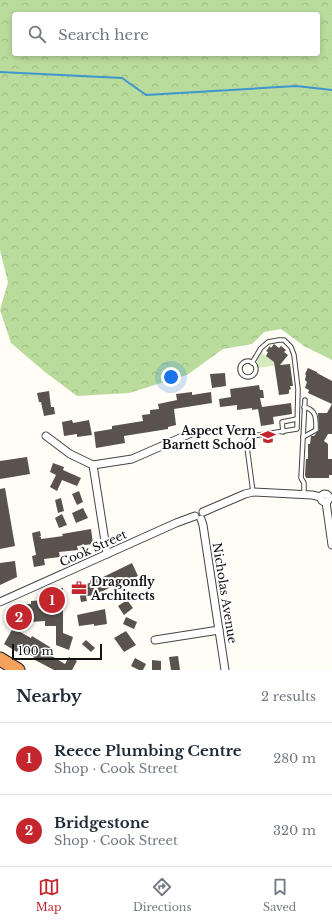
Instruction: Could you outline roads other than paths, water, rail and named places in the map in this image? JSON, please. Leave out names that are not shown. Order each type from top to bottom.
[{"type":"highway","points":[[0,659],[18,670]]},
{"type":"street","points":[[46,436],[70,454],[93,465],[132,459],[196,431]]},
{"type":"street","points":[[93,465],[107,554]]},
{"type":"street","name":"Cook Street","points":[[0,602],[176,523],[200,516],[239,495],[253,492],[327,498]]},
{"type":"street","points":[[327,498],[332,545]]},
{"type":"street","name":"Nicholas Avenue","points":[[200,516],[203,525],[225,670]]},
{"type":"street","points":[[155,640],[219,630]]},
{"type":"lane","points":[[252,363],[261,348],[268,342],[284,340],[291,347],[294,354],[298,389],[297,429],[252,436],[248,441],[247,447],[253,492]]},
{"type":"lane","points":[[248,362],[252,363],[255,368],[254,373],[251,376],[243,375],[240,368],[243,364],[248,362]]},
{"type":"lane","points":[[304,495],[304,483],[301,478],[305,400]]},
{"type":"lane","points":[[303,437],[316,430],[316,416],[314,411],[304,407]]},
{"type":"lane","points":[[283,432],[282,422],[297,419]]},
{"type":"waterway","points":[[0,72],[122,78],[146,95],[296,86],[332,90]]},
{"type":"place","name":"Aspect Vern Barnett School","points":[[268,437]]},
{"type":"place","name":"Dragonfly Architects","points":[[79,588]]},
{"type":"place","name":"Reece Plumbing Centre","points":[[52,600]]},
{"type":"place","name":"Bridgestone","points":[[19,617]]}]
